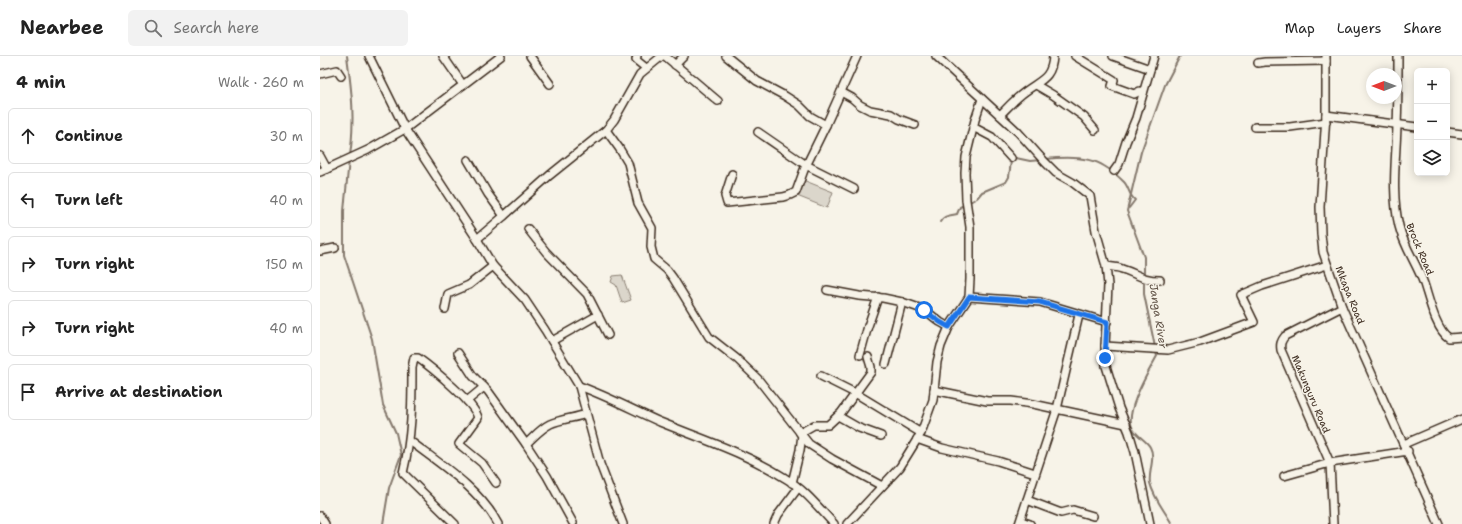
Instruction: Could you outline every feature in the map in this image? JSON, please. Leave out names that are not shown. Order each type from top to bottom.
[{"type":"street","points":[[369,56],[405,129],[477,238],[493,266],[525,300],[579,386],[600,464],[623,524]]},
{"type":"street","points":[[443,56],[463,85]]},
{"type":"street","points":[[320,156],[323,170],[368,150],[405,129],[501,56]]},
{"type":"street","points":[[530,56],[550,84]]},
{"type":"street","points":[[637,56],[636,60],[646,68]]},
{"type":"street","points":[[477,238],[544,180],[606,130],[614,120],[635,81],[646,68],[663,56],[718,101]]},
{"type":"street","points":[[675,65],[684,56]]},
{"type":"street","points":[[726,56],[757,81],[785,96],[799,105],[810,116],[826,125]]},
{"type":"street","points":[[732,174],[725,196],[725,201],[729,204],[790,196],[796,192],[806,165],[857,56]]},
{"type":"street","points":[[936,56],[1021,135],[1043,160],[1060,176],[1072,182],[1090,196],[1096,231],[1106,266],[1108,285],[1105,346],[1107,373],[1126,424],[1138,464],[1150,524]]},
{"type":"street","points":[[1000,115],[1026,91],[1042,80],[1051,70],[1053,56]]},
{"type":"street","points":[[1075,56],[1114,80],[1112,86],[1134,94],[1140,92],[1143,93]]},
{"type":"street","points":[[1113,56],[1150,69]]},
{"type":"street","points":[[1114,171],[1121,159],[1136,118],[1154,56]]},
{"type":"street","points":[[1397,123],[1398,56]]},
{"type":"street","points":[[1258,63],[1326,59]]},
{"type":"street","name":"Mkapa Road","points":[[1326,59],[1326,119],[1320,222],[1322,245],[1327,265],[1342,307],[1408,451],[1439,524]]},
{"type":"street","points":[[320,74],[337,70],[341,76]]},
{"type":"street","points":[[1036,85],[1054,95],[1084,117],[1094,130]]},
{"type":"street","points":[[841,92],[870,110],[891,114],[899,119],[915,125]]},
{"type":"street","points":[[847,524],[905,460],[919,436],[930,410],[937,362],[941,346],[949,327],[969,297],[970,227],[966,200],[966,157],[982,99]]},
{"type":"street","points":[[1255,127],[1290,128],[1326,119],[1397,123],[1414,126]]},
{"type":"street","name":"Brock Road","points":[[1397,123],[1394,186],[1395,206],[1399,226],[1404,241],[1422,277],[1432,311],[1442,330],[1449,338],[1462,337]]},
{"type":"street","points":[[973,128],[992,137],[1011,158]]},
{"type":"street","points":[[606,130],[622,152],[630,168],[638,203],[652,228],[651,247],[654,259],[667,270],[673,278],[709,337],[758,379],[801,434],[814,448],[882,486]]},
{"type":"street","points":[[758,132],[806,165],[854,189]]},
{"type":"street","points":[[1450,132],[1462,134]]},
{"type":"street","points":[[468,160],[488,194],[504,216]]},
{"type":"street","points":[[528,229],[546,252],[584,290],[608,335]]},
{"type":"street","points":[[320,252],[334,248]]},
{"type":"street","points":[[1105,346],[1168,350],[1200,342],[1254,322],[1241,295],[1262,286],[1327,265]]},
{"type":"street","points":[[445,309],[448,294],[469,284],[493,266]]},
{"type":"street","points":[[1106,266],[1122,269],[1151,280],[1160,280]]},
{"type":"street","points":[[827,290],[902,302],[924,310],[949,327]]},
{"type":"street","points":[[860,355],[878,297]]},
{"type":"street","points":[[969,297],[1040,302],[1107,322]]},
{"type":"street","points":[[886,364],[902,302]]},
{"type":"street","name":"Makunguru Road","points":[[1333,524],[1330,463],[1280,345],[1281,340],[1285,336],[1342,307]]},
{"type":"street","points":[[552,341],[598,314]]},
{"type":"street","points":[[1030,524],[1020,522],[1057,409],[1080,315]]},
{"type":"street","points":[[458,353],[473,376],[484,387],[526,444],[547,476],[573,523]]},
{"type":"street","points":[[801,434],[814,425],[828,425],[838,416],[871,372],[868,357]]},
{"type":"street","points":[[455,524],[403,473],[410,441],[413,409],[412,368],[414,358],[418,358],[429,365],[467,401],[476,413],[478,418],[459,444],[482,463],[496,482]]},
{"type":"street","points":[[821,376],[855,393],[919,436],[942,448],[998,461],[1035,473]]},
{"type":"street","points":[[579,386],[605,396],[659,421],[734,451],[786,478],[834,524]]},
{"type":"street","points":[[467,401],[484,387]]},
{"type":"street","points":[[934,390],[986,402],[1017,402],[1126,424]]},
{"type":"street","points":[[526,444],[536,436],[539,431],[550,424],[586,414]]},
{"type":"street","points":[[838,416],[865,430],[881,436]]},
{"type":"street","points":[[1404,444],[1462,419]]},
{"type":"street","points":[[774,524],[795,485],[801,434]]},
{"type":"street","points":[[410,441],[477,495],[492,513],[498,524]]},
{"type":"street","points":[[1284,476],[1330,463],[1408,451]]},
{"type":"street","points":[[1027,500],[1062,513],[1073,510],[1093,516]]},
{"type":"street","points":[[320,516],[326,524]]},
{"type":"shaded area","points":[[803,180],[833,192],[827,208],[797,196]]},
{"type":"shaded area","points":[[622,275],[631,300],[622,303],[616,285],[611,282],[613,276]]},
{"type":"waterway","points":[[347,56],[352,106],[352,143],[350,156]]},
{"type":"waterway","name":"Janga River","points":[[1155,347],[1144,294],[1144,257],[1127,211],[1141,152],[1165,85],[1180,56]]},
{"type":"waterway","points":[[968,203],[977,198],[982,192],[1006,182],[1009,177],[1011,161],[1016,158],[1030,161],[1041,160]]},
{"type":"waterway","points":[[1045,159],[1083,159],[1091,160],[1104,166],[1126,184],[1131,196],[1135,200],[1129,208]]},
{"type":"waterway","points":[[349,160],[344,211],[344,255],[372,339],[383,405],[396,433],[401,455],[389,488],[383,524]]},
{"type":"waterway","points":[[940,222],[945,217],[957,214],[960,207],[964,205]]},
{"type":"waterway","name":"Janga River","points":[[1156,352],[1157,356],[1143,381],[1134,403],[1131,413],[1131,422],[1135,432],[1147,443],[1152,451],[1150,483],[1157,500],[1172,524]]},
{"type":"route","points":[[924,310],[949,327],[969,297],[1040,302],[1107,322],[1105,358]]}]
